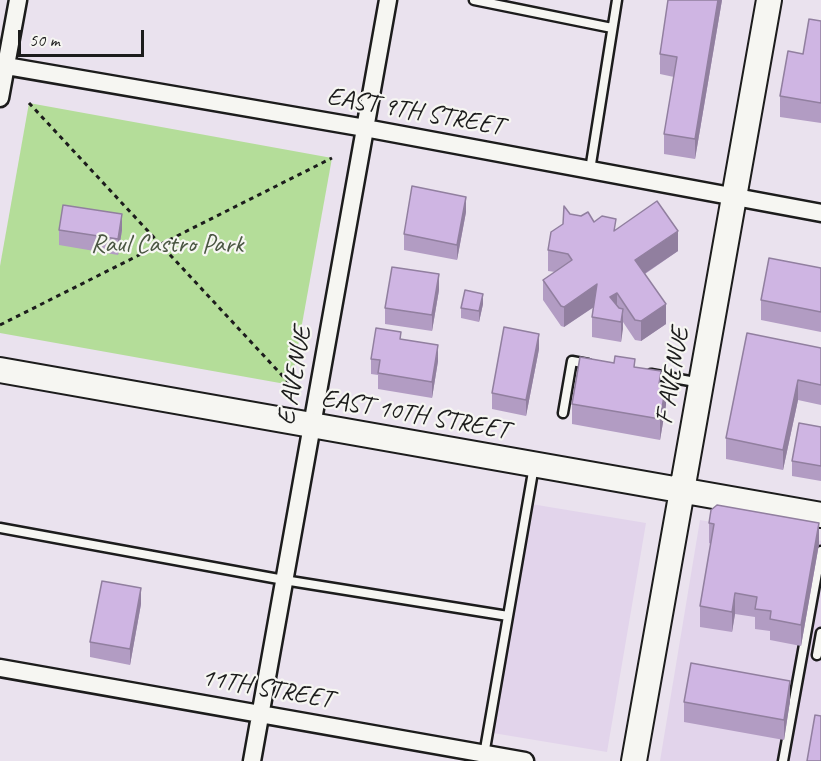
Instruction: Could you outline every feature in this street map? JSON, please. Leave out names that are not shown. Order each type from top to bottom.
[{"type":"main road","name":"F AVENUE","points":[[634,761],[769,0]]},
{"type":"main road","name":"EAST 10TH STREET","points":[[0,370],[821,515]]},
{"type":"street","points":[[0,98],[3,66],[18,0]]},
{"type":"street","name":"E AVENUE","points":[[252,761],[388,0]]},
{"type":"street","name":"EAST 9TH STREET","points":[[3,66],[365,128],[821,213]]},
{"type":"street","name":"11TH STREET","points":[[0,668],[484,757],[525,761]]},
{"type":"lane","points":[[474,0],[612,28]]},
{"type":"lane","points":[[590,170],[617,0]]},
{"type":"lane","points":[[563,413],[572,361],[594,365]]},
{"type":"lane","points":[[640,372],[701,383]]},
{"type":"lane","points":[[484,757],[534,464]]},
{"type":"lane","points":[[0,528],[284,580],[508,616]]},
{"type":"lane","points":[[783,761],[821,551]]},
{"type":"lane","points":[[802,652],[819,655],[821,633]]},
{"type":"path","points":[[29,103],[291,385]]},
{"type":"path","points":[[0,325],[332,158]]},
{"type":"shaded area","points":[[531,504],[646,523],[607,752],[493,733]]},
{"type":"shaded area","points":[[700,520],[821,541],[821,761],[660,761]]},
{"type":"green space","name":"Raul Castro Park","points":[[29,103],[332,158],[291,385],[0,333],[0,266]]},
{"type":"building","points":[[668,0],[718,0],[695,139],[664,134],[677,57],[660,54]]},
{"type":"building","points":[[809,19],[821,21],[821,103],[780,96],[788,51],[803,54]]},
{"type":"building","points":[[412,186],[466,197],[457,245],[404,234]]},
{"type":"building","points":[[657,201],[678,231],[635,260],[666,304],[641,321],[635,320],[617,293],[610,297],[619,308],[623,309],[621,322],[592,317],[597,284],[564,307],[561,306],[543,280],[572,260],[568,254],[548,250],[551,232],[563,224],[564,206],[570,214],[581,216],[588,212],[594,222],[602,216],[616,219],[614,231]]},
{"type":"building","points":[[63,205],[122,214],[118,239],[59,230]]},
{"type":"building","points":[[769,258],[821,268],[821,312],[761,300]]},
{"type":"building","points":[[392,267],[439,274],[432,315],[385,308]]},
{"type":"building","points":[[465,290],[483,294],[479,311],[461,308]]},
{"type":"building","points":[[504,327],[539,334],[526,400],[492,393]]},
{"type":"building","points":[[376,328],[401,332],[400,339],[438,345],[432,382],[378,373],[380,360],[371,359]]},
{"type":"building","points":[[747,333],[821,348],[821,385],[798,380],[783,450],[726,438]]},
{"type":"building","points":[[615,356],[635,359],[634,367],[661,371],[659,384],[666,385],[660,419],[572,404],[580,357],[614,363]]},
{"type":"building","points":[[799,423],[821,427],[821,466],[792,461]]},
{"type":"building","points":[[717,505],[819,523],[801,625],[770,619],[771,611],[755,609],[757,597],[735,593],[732,612],[700,606],[714,524],[709,523],[711,510]]},
{"type":"building","points":[[102,581],[141,588],[130,649],[90,642]]},
{"type":"building","points":[[691,663],[790,681],[784,720],[684,702]]},
{"type":"building","points":[[815,715],[821,716],[821,761],[807,761]]}]
